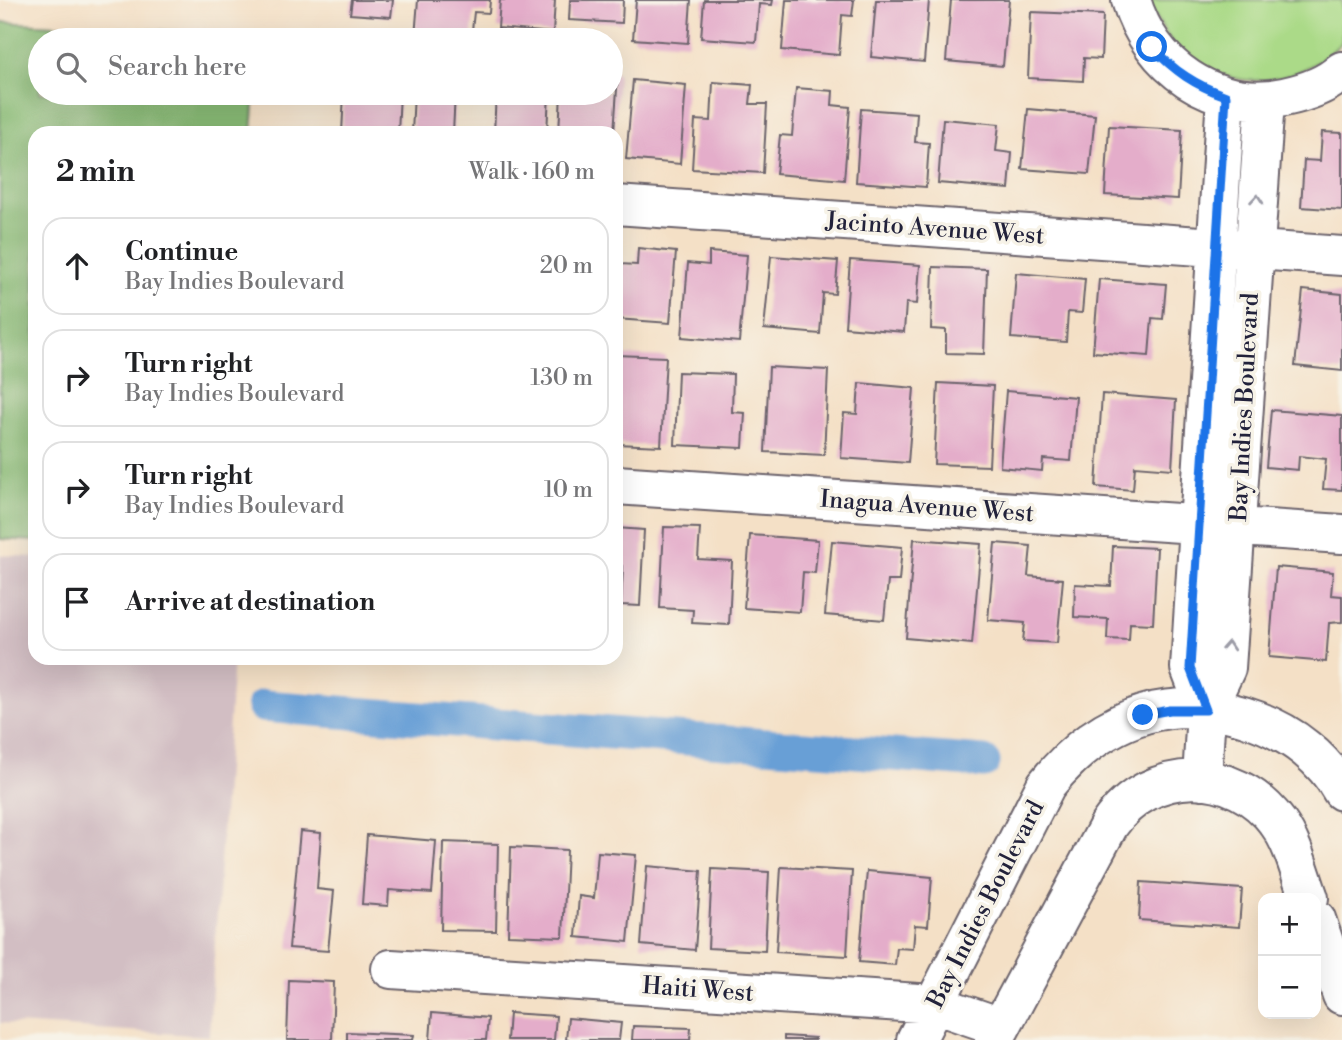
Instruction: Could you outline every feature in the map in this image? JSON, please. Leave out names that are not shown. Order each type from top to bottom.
[{"type":"street","points":[[1131,0],[1137,20],[1152,47],[1173,69],[1198,86],[1226,96],[1265,101],[1303,93],[1342,71]]},
{"type":"street","name":"Bay Indies Boulevard","points":[[1202,780],[1206,710],[1226,668],[1237,527],[1236,249],[1226,96]]},
{"type":"street","name":"Bay Indies Boulevard","points":[[1206,710],[1190,668],[1198,524],[1236,249],[1265,101]]},
{"type":"street","name":"Jacinto Avenue West","points":[[623,205],[1342,256]]},
{"type":"street","name":"Inagua Avenue West","points":[[623,485],[1342,534]]},
{"type":"street","name":"Bay Indies Boulevard","points":[[916,1040],[1038,799],[1059,769],[1092,740],[1130,719],[1170,710],[1206,710],[1251,719],[1285,734],[1313,755],[1342,791]]},
{"type":"street","points":[[998,1034],[1109,825],[1124,804],[1141,791],[1159,783],[1202,780],[1241,792],[1270,813],[1289,842],[1306,893]]},
{"type":"street","points":[[1321,934],[1342,995]]},
{"type":"street","name":"Haiti West","points":[[391,969],[934,1004],[998,1034]]},
{"type":"shaded area","points":[[0,555],[28,557],[28,665],[233,665],[209,1036],[0,1023]]},
{"type":"green space","points":[[1146,0],[1342,0],[1342,42],[1327,55],[1293,74],[1274,79],[1237,79],[1218,74],[1180,52]]},
{"type":"green space","points":[[0,22],[111,28],[28,28],[28,105],[254,105],[253,126],[28,126],[28,541],[0,539]]},
{"type":"building","points":[[352,0],[393,0],[391,17],[350,14]]},
{"type":"building","points":[[418,0],[490,0],[489,13],[474,12],[472,28],[416,28]]},
{"type":"building","points":[[500,0],[555,0],[553,28],[498,28]]},
{"type":"building","points":[[570,0],[623,0],[622,23],[569,20]]},
{"type":"building","points":[[636,0],[691,0],[688,43],[633,39]]},
{"type":"building","points":[[704,0],[773,0],[772,5],[759,4],[756,42],[701,38]]},
{"type":"building","points":[[786,0],[854,0],[852,16],[842,15],[839,55],[782,50]]},
{"type":"building","points":[[876,0],[929,0],[924,62],[871,57]]},
{"type":"building","points":[[951,0],[1009,0],[1003,66],[946,61]]},
{"type":"building","points":[[1031,12],[1103,15],[1101,59],[1084,58],[1083,81],[1028,78]]},
{"type":"building","points":[[633,80],[686,85],[680,164],[626,159]]},
{"type":"building","points":[[713,82],[752,85],[750,104],[767,104],[763,173],[692,169],[695,120],[711,121]]},
{"type":"building","points":[[796,88],[833,91],[832,105],[850,107],[844,180],[776,174],[780,135],[792,136]]},
{"type":"building","points":[[343,105],[399,105],[398,126],[342,126]]},
{"type":"building","points":[[413,105],[454,105],[453,126],[412,126]]},
{"type":"building","points":[[495,105],[548,105],[547,126],[494,126]]},
{"type":"building","points":[[560,105],[616,105],[614,126],[559,126]]},
{"type":"building","points":[[861,109],[917,113],[915,142],[929,143],[926,187],[856,182]]},
{"type":"building","points":[[1028,109],[1095,115],[1089,174],[1022,169]]},
{"type":"building","points":[[943,119],[999,124],[996,151],[1012,153],[1009,189],[938,183]]},
{"type":"building","points":[[1109,126],[1182,130],[1178,199],[1105,195]]},
{"type":"building","points":[[1322,132],[1342,133],[1342,210],[1301,207],[1304,160],[1320,161]]},
{"type":"building","points":[[638,248],[676,252],[670,323],[623,320],[623,264],[637,265]]},
{"type":"building","points":[[709,252],[747,255],[739,342],[682,337],[688,263],[709,265]]},
{"type":"building","points":[[771,256],[838,261],[835,294],[823,293],[820,334],[764,329]]},
{"type":"building","points":[[850,260],[920,265],[917,304],[906,303],[904,332],[845,327]]},
{"type":"building","points":[[933,267],[987,269],[984,354],[946,353],[946,330],[931,329]]},
{"type":"building","points":[[1016,273],[1085,279],[1082,313],[1068,312],[1066,342],[1011,338]]},
{"type":"building","points":[[1099,279],[1166,284],[1163,319],[1152,318],[1149,356],[1093,352]]},
{"type":"building","points":[[1303,290],[1342,294],[1342,371],[1295,366]]},
{"type":"building","points":[[623,355],[666,357],[661,446],[623,444]]},
{"type":"building","points":[[769,367],[828,370],[824,455],[765,452]]},
{"type":"building","points":[[678,372],[733,374],[732,412],[745,413],[743,448],[675,445]]},
{"type":"building","points":[[859,383],[914,388],[908,463],[841,458],[844,413],[857,414]]},
{"type":"building","points":[[938,383],[993,386],[989,466],[934,464]]},
{"type":"building","points":[[1006,391],[1076,397],[1071,461],[1043,459],[1042,471],[1000,467]]},
{"type":"building","points":[[1102,394],[1176,400],[1172,469],[1135,466],[1133,490],[1096,487]]},
{"type":"building","points":[[1271,410],[1342,416],[1342,490],[1323,489],[1326,459],[1299,456],[1298,470],[1266,467]]},
{"type":"building","points":[[664,527],[700,528],[698,559],[732,561],[729,625],[692,623],[693,610],[660,608]]},
{"type":"building","points":[[623,528],[644,530],[640,606],[623,605]]},
{"type":"building","points":[[750,535],[818,540],[815,573],[803,572],[800,612],[744,608]]},
{"type":"building","points":[[914,539],[981,544],[972,644],[906,638]]},
{"type":"building","points":[[832,541],[902,547],[899,581],[888,581],[884,620],[825,615]]},
{"type":"building","points":[[995,543],[1031,546],[1028,576],[1063,579],[1057,643],[1023,641],[1025,623],[988,620]]},
{"type":"building","points":[[1113,546],[1157,548],[1153,624],[1130,623],[1129,640],[1107,639],[1108,619],[1074,617],[1075,584],[1111,586]]},
{"type":"building","points":[[1276,567],[1333,572],[1331,595],[1342,596],[1342,622],[1329,623],[1326,662],[1269,657]]},
{"type":"building","points":[[300,831],[321,833],[317,889],[334,891],[328,951],[289,948]]},
{"type":"building","points":[[367,835],[436,841],[432,893],[389,890],[388,906],[362,904]]},
{"type":"building","points":[[443,842],[498,844],[496,931],[441,930]]},
{"type":"building","points":[[511,847],[567,850],[563,937],[508,935]]},
{"type":"building","points":[[598,852],[636,855],[628,942],[576,937],[579,896],[594,898]]},
{"type":"building","points":[[647,866],[701,871],[695,950],[641,945]]},
{"type":"building","points":[[781,867],[852,871],[847,956],[776,952]]},
{"type":"building","points":[[712,869],[769,872],[765,951],[708,948]]},
{"type":"building","points":[[867,871],[932,877],[928,926],[915,925],[913,949],[897,948],[895,965],[859,962]]},
{"type":"building","points":[[1141,882],[1242,889],[1239,927],[1139,920]]},
{"type":"building","points":[[289,980],[334,982],[332,1040],[287,1040]]},
{"type":"building","points":[[432,1013],[488,1018],[486,1040],[430,1040]]},
{"type":"building","points":[[509,1013],[556,1016],[554,1040],[507,1040]]},
{"type":"building","points":[[568,1018],[621,1023],[619,1040],[566,1040]]},
{"type":"building","points":[[633,1026],[691,1028],[690,1040],[632,1040]]},
{"type":"building","points":[[347,1032],[414,1035],[413,1040],[347,1040]]},
{"type":"building","points":[[784,1036],[815,1038],[815,1040],[784,1040]]},
{"type":"waterway","points":[[263,706],[984,762]]},
{"type":"route","points":[[1143,715],[1156,711],[1206,710],[1190,668],[1226,96],[1198,86],[1173,69],[1152,47]]}]
